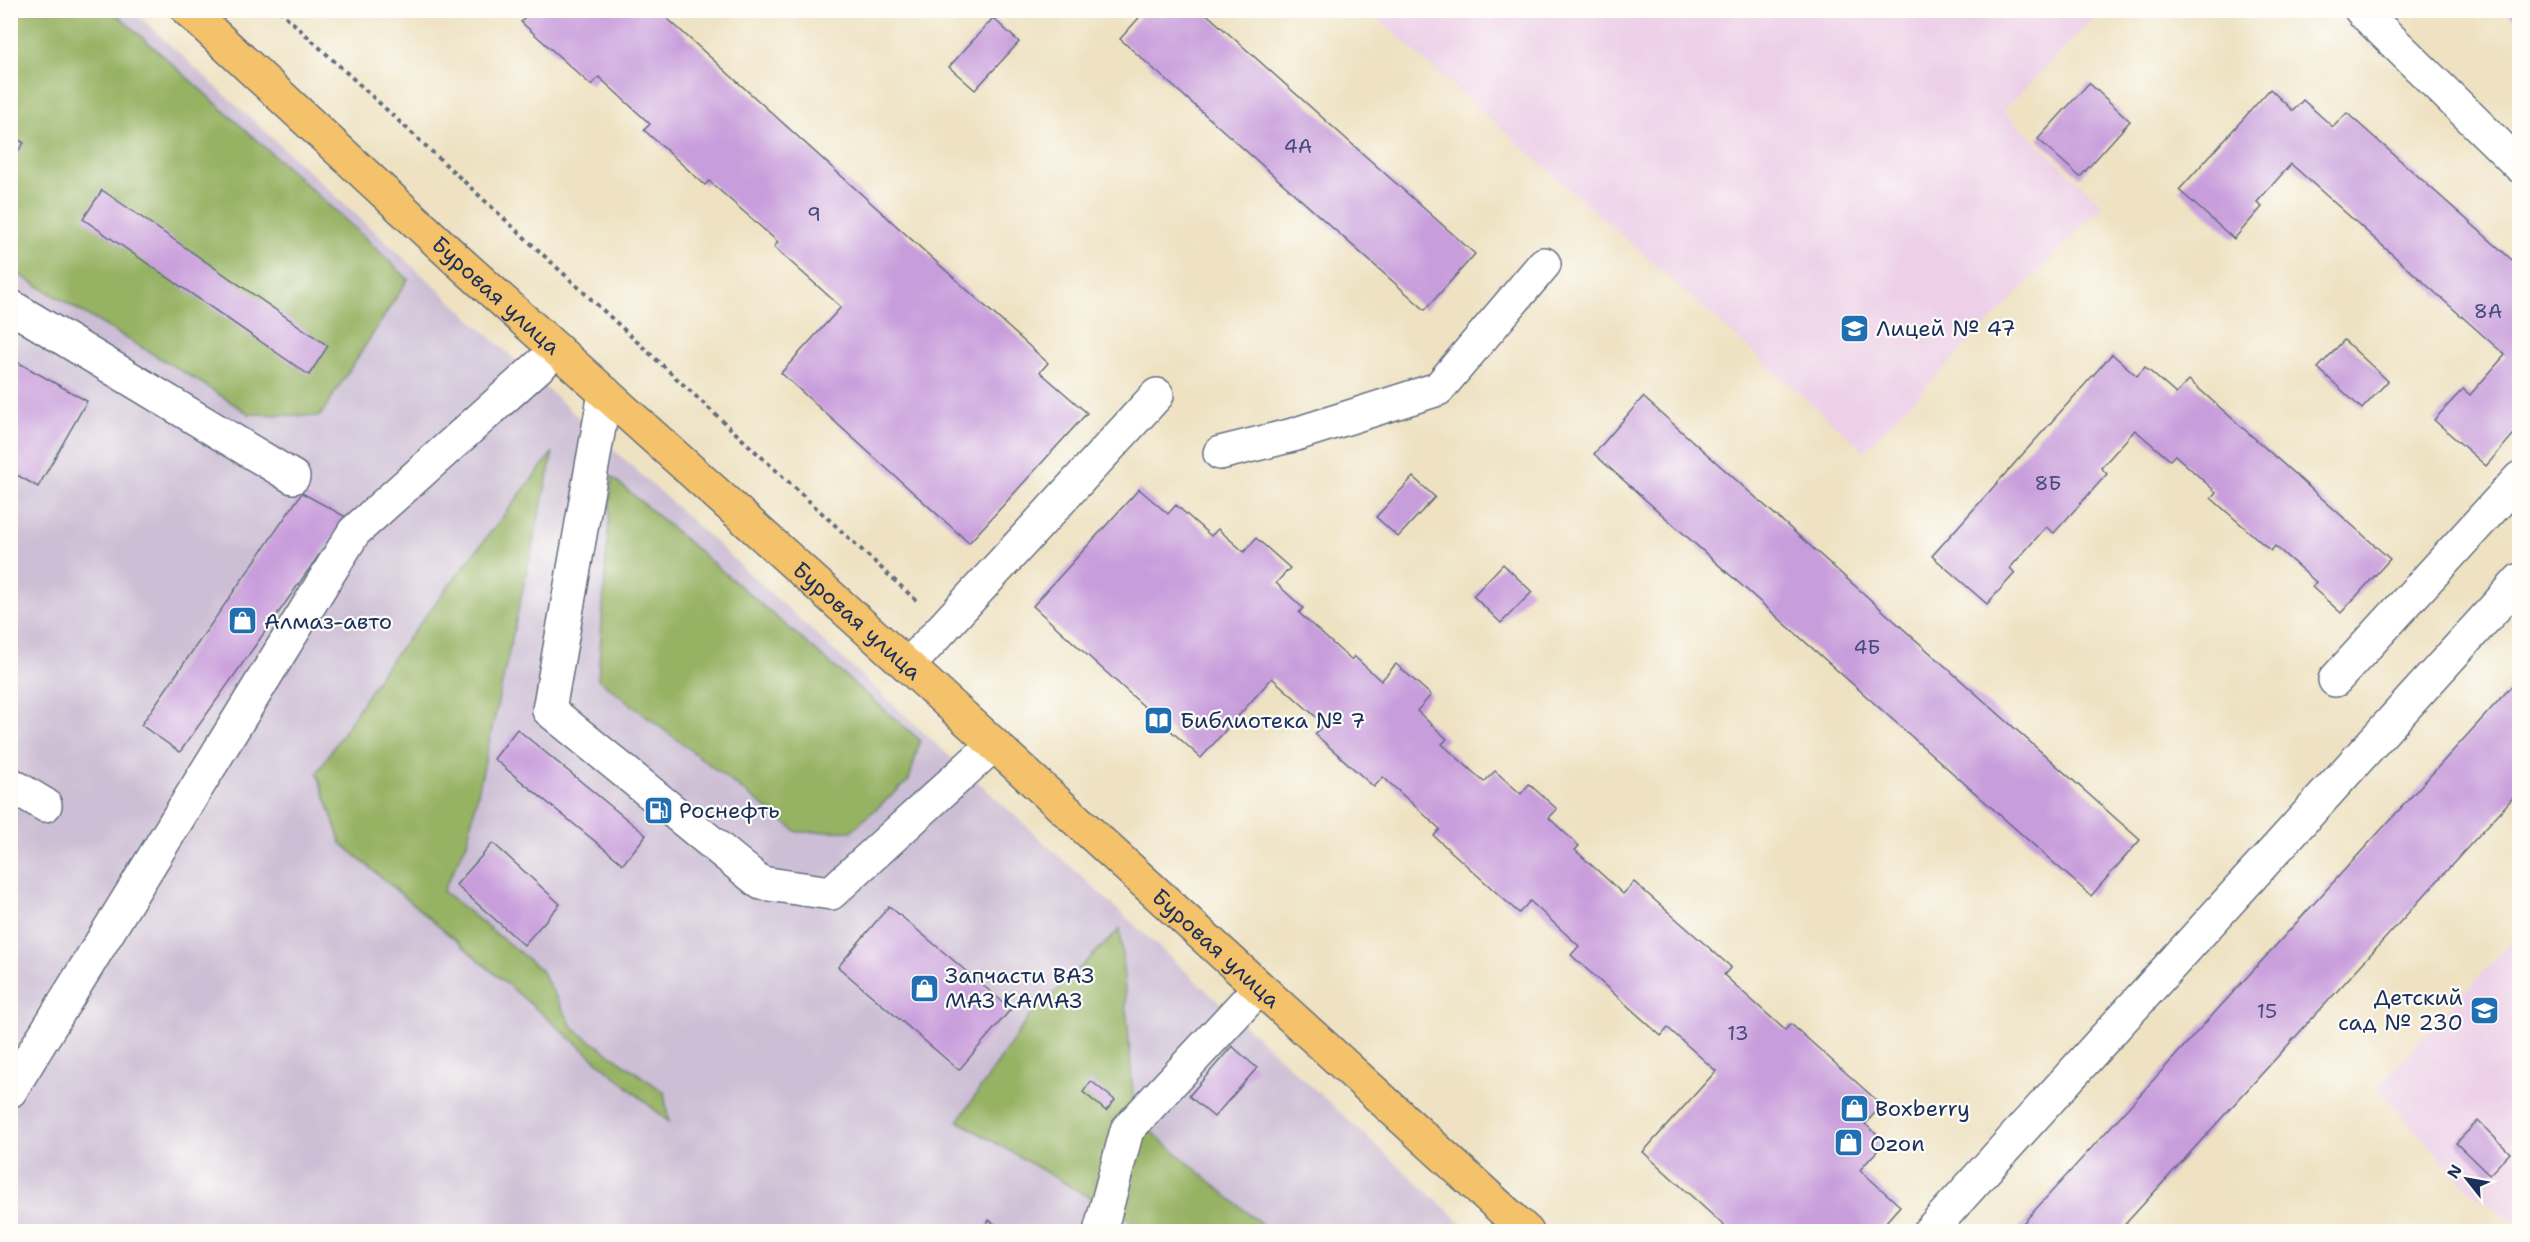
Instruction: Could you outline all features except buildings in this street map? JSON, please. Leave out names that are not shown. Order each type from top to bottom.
[{"type":"main road","name":"Буровая улица","points":[[188,10],[557,350],[908,666],[1527,1232]]},
{"type":"street","points":[[2361,10],[2520,166]]},
{"type":"street","points":[[1220,453],[1293,435],[1438,389],[1544,264]]},
{"type":"street","points":[[10,306],[293,477]]},
{"type":"street","points":[[10,1091],[354,532],[557,350]]},
{"type":"street","points":[[605,393],[549,710],[761,883],[831,893],[993,745]]},
{"type":"street","points":[[908,666],[1157,395]]},
{"type":"street","points":[[2335,680],[2520,478]]},
{"type":"street","points":[[1929,1232],[2520,580]]},
{"type":"street","points":[[10,784],[45,805]]},
{"type":"street","points":[[1101,1228],[1127,1130],[1259,988]]},
{"type":"path","points":[[279,10],[944,626]]},
{"type":"shaded area","points":[[10,11],[133,11],[1470,1231],[11,1231]]},
{"type":"shaded area","name":"Лицей № 47","points":[[1369,11],[2101,11],[2003,111],[2103,205],[1864,451]]},
{"type":"shaded area","name":"Детский сад № 230","points":[[2519,933],[2519,1226],[2470,1191],[2377,1087]]},
{"type":"green space","points":[[112,10],[408,279],[320,416],[249,414],[200,382],[11,270],[11,11]]},
{"type":"green space","points":[[553,452],[467,843],[443,891],[540,969],[574,1029],[664,1092],[669,1122],[341,843],[317,773],[382,672]]},
{"type":"green space","points":[[612,477],[920,740],[909,780],[851,831],[797,832],[598,679]]},
{"type":"green space","points":[[1120,929],[1135,1118],[1269,1231],[1147,1231],[958,1121],[1029,1017]]},
{"type":"place","name":"Лицей № 47","points":[[1855,328]]},
{"type":"place","name":"Алмаз-авто","points":[[243,621]]},
{"type":"place","name":"Библиотека № 7","points":[[1159,720]]},
{"type":"place","name":"Роснефть","points":[[658,810]]},
{"type":"place","name":"Запчасти ВАЗ МАЗ КАМАЗ","points":[[924,988]]},
{"type":"place","name":"Детский сад № 230","points":[[2484,1010]]},
{"type":"place","name":"Boxberry","points":[[1854,1108]]},
{"type":"place","name":"Ozon","points":[[1849,1143]]}]
